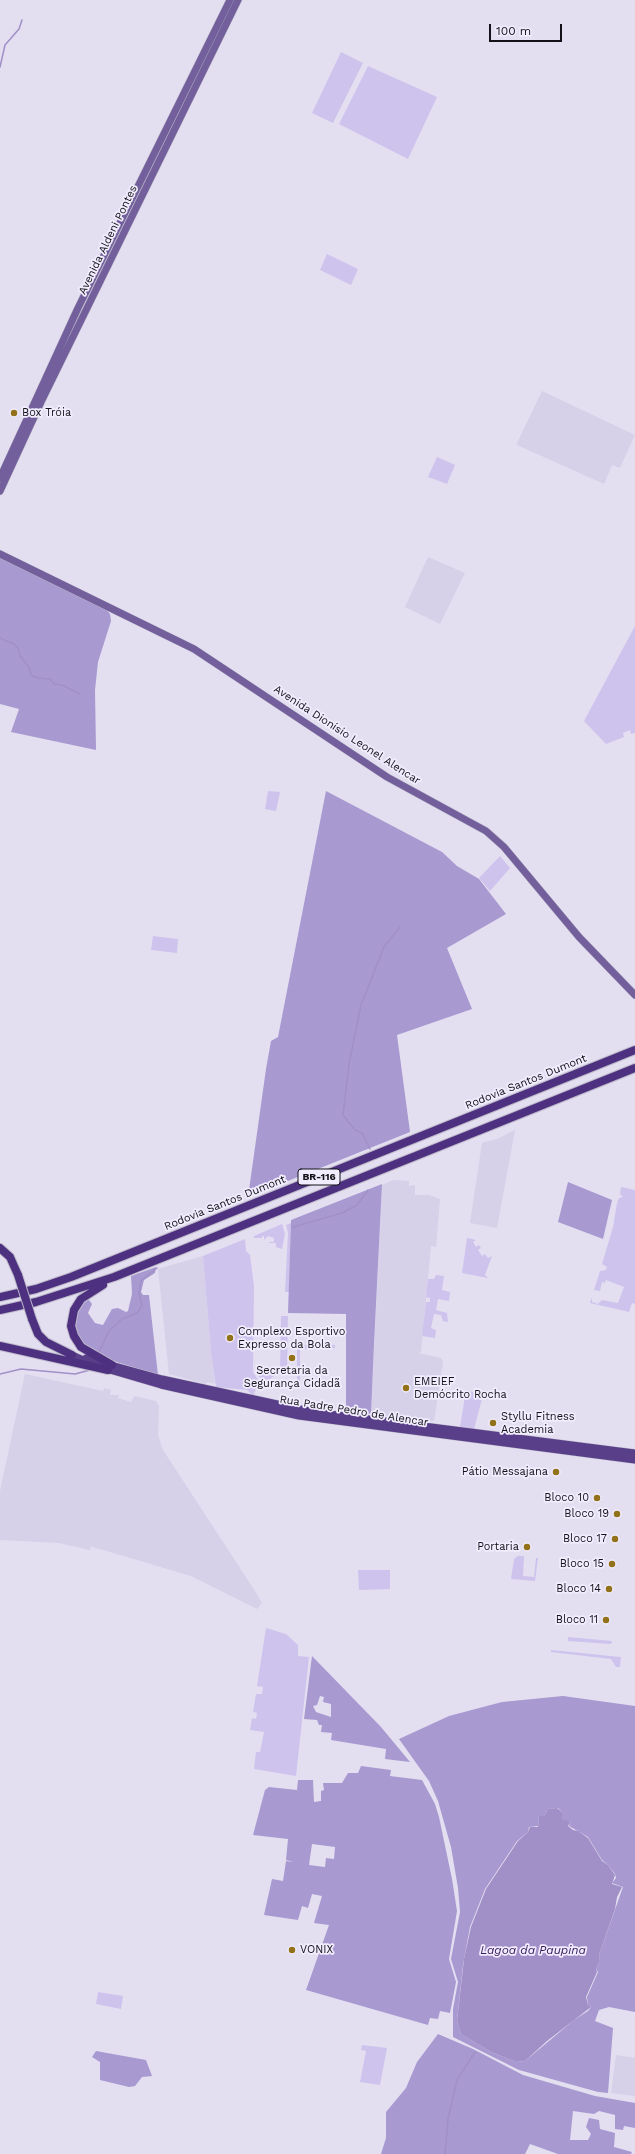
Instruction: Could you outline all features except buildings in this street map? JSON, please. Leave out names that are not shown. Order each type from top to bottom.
[{"type":"highway","name":"Rodovia Santos Dumont","points":[[0,1297],[36,1288],[71,1276],[635,1050]]},
{"type":"highway","name":"BR-116","points":[[0,1310],[36,1302],[114,1277],[635,1068]]},
{"type":"highway","points":[[0,1248],[10,1257],[18,1275],[38,1334],[46,1342],[72,1355]]},
{"type":"highway","points":[[110,1368],[81,1347],[74,1336],[71,1326],[74,1310],[81,1299],[114,1277]]},
{"type":"highway","points":[[0,1346],[110,1368]]},
{"type":"main road","name":"Avenida Aldeni Pontes","points":[[0,478],[78,308],[230,0]]},
{"type":"main road","name":"Avenida Aldeni Pontes","points":[[0,491],[41,402],[238,0]]},
{"type":"main road","name":"Avenida Dionísio Leonel Alencar","points":[[0,554],[194,649],[387,777],[486,831],[504,848],[579,937],[635,995]]},
{"type":"main road","name":"Rua Padre Pedro de Alencar","points":[[72,1355],[76,1358],[110,1368],[264,1405],[339,1419],[585,1450],[635,1453]]},
{"type":"main road","name":"Rua Padre Pedro de Alencar","points":[[585,1450],[635,1460]]},
{"type":"shaded area","points":[[341,52],[363,63],[333,123],[312,113]]},
{"type":"shaded area","points":[[368,66],[437,97],[408,159],[339,124]]},
{"type":"shaded area","points":[[327,254],[358,269],[351,285],[320,270]]},
{"type":"shaded area","points":[[542,391],[635,435],[620,468],[612,465],[604,484],[517,445]]},
{"type":"shaded area","points":[[437,457],[455,465],[447,484],[428,477]]},
{"type":"shaded area","points":[[0,557],[105,608],[110,614],[111,621],[98,662],[95,690],[96,750],[11,732],[19,709],[0,704]]},
{"type":"shaded area","points":[[428,557],[465,573],[440,624],[405,607]]},
{"type":"shaded area","points":[[635,626],[635,733],[631,734],[630,730],[623,733],[624,737],[606,744],[584,721]]},
{"type":"shaded area","points":[[268,791],[280,792],[276,811],[265,809]]},
{"type":"shaded area","points":[[326,791],[442,852],[457,866],[479,879],[506,914],[447,948],[472,1009],[397,1035],[410,1132],[253,1195],[249,1190],[271,1041],[278,1037]]},
{"type":"shaded area","points":[[500,856],[510,868],[490,891],[479,878]]},
{"type":"shaded area","points":[[153,936],[178,939],[177,953],[151,950]]},
{"type":"shaded area","points":[[515,1130],[497,1228],[470,1223],[482,1143],[497,1139]]},
{"type":"shaded area","points":[[393,1180],[409,1181],[409,1186],[415,1185],[415,1195],[429,1195],[440,1199],[436,1247],[431,1246],[421,1352],[418,1353],[441,1358],[443,1362],[434,1421],[371,1414],[382,1185]]},
{"type":"shaded area","points":[[568,1182],[612,1200],[603,1239],[558,1222]]},
{"type":"shaded area","points":[[382,1184],[371,1414],[346,1411],[346,1314],[288,1313],[291,1220]]},
{"type":"shaded area","points":[[621,1187],[635,1190],[635,1304],[632,1303],[629,1312],[590,1303],[592,1297],[592,1302],[598,1304],[602,1300],[618,1303],[624,1287],[606,1280],[605,1283],[602,1282],[600,1291],[594,1290],[600,1271],[606,1270],[607,1267],[602,1264],[613,1227],[617,1203],[619,1198],[623,1197],[620,1194]]},
{"type":"shaded area","points":[[291,1223],[289,1292],[285,1292],[288,1233],[286,1225]]},
{"type":"shaded area","points":[[282,1224],[285,1234],[282,1249],[276,1247],[276,1243],[269,1243],[274,1242],[274,1238],[268,1236],[264,1240],[264,1236],[262,1236],[262,1238],[254,1238],[254,1236]]},
{"type":"shaded area","points":[[467,1238],[476,1240],[473,1242],[476,1247],[479,1245],[481,1248],[478,1250],[482,1256],[485,1254],[488,1258],[492,1256],[485,1275],[488,1278],[462,1273]]},
{"type":"shaded area","points":[[245,1239],[246,1251],[250,1255],[254,1286],[253,1372],[262,1386],[262,1388],[256,1388],[254,1395],[259,1396],[252,1395],[247,1390],[216,1387],[211,1352],[203,1256]]},
{"type":"shaded area","points":[[203,1256],[215,1384],[208,1382],[205,1384],[169,1374],[158,1269]]},
{"type":"shaded area","points":[[156,1267],[155,1273],[144,1280],[141,1292],[143,1295],[149,1295],[158,1375],[101,1357],[83,1347],[73,1323],[81,1303],[90,1297],[89,1300],[92,1304],[88,1313],[95,1323],[103,1325],[112,1309],[118,1308],[126,1312],[128,1311],[132,1294],[131,1276]]},
{"type":"shaded area","points":[[436,1275],[444,1276],[442,1290],[450,1292],[449,1301],[438,1299],[436,1310],[447,1313],[448,1322],[443,1321],[441,1315],[434,1314],[431,1328],[436,1330],[435,1338],[422,1336],[426,1302],[430,1302],[430,1298],[426,1297],[428,1279],[434,1279]]},
{"type":"shaded area","points":[[281,1316],[288,1316],[287,1372],[280,1372]]},
{"type":"shaded area","points":[[297,1345],[335,1345],[335,1348],[300,1349],[300,1388],[297,1388]]},
{"type":"shaded area","points":[[275,1369],[275,1375],[269,1380],[263,1380],[258,1376],[258,1371],[273,1372]]},
{"type":"shaded area","points":[[25,1374],[103,1391],[104,1388],[111,1390],[110,1395],[119,1395],[118,1398],[131,1402],[134,1396],[156,1401],[159,1406],[158,1435],[163,1450],[255,1591],[262,1603],[257,1609],[191,1576],[91,1546],[90,1550],[59,1543],[0,1540],[0,1491]]},
{"type":"shaded area","points":[[466,1390],[483,1395],[474,1429],[460,1427]]},
{"type":"shaded area","points":[[518,1556],[524,1556],[523,1576],[534,1577],[536,1558],[538,1558],[535,1581],[511,1579],[514,1559]]},
{"type":"shaded area","points":[[358,1570],[390,1570],[390,1589],[359,1590]]},
{"type":"shaded area","points":[[266,1628],[286,1634],[298,1645],[298,1656],[309,1657],[296,1776],[254,1769],[256,1752],[260,1752],[264,1732],[250,1730],[252,1718],[256,1719],[257,1713],[253,1712],[256,1694],[262,1694],[263,1687],[257,1686]]},
{"type":"shaded area","points":[[568,1637],[612,1641],[611,1644],[568,1641]]},
{"type":"shaded area","points":[[551,1650],[621,1657],[620,1667],[616,1667],[611,1659],[551,1652]]},
{"type":"shaded area","points":[[312,1656],[381,1727],[410,1762],[385,1759],[386,1749],[331,1740],[332,1733],[321,1732],[322,1725],[319,1725],[317,1720],[304,1719]],"holes":[[[320,1696],[324,1697],[323,1702],[331,1704],[331,1717],[316,1712],[313,1706],[317,1705]]]},
{"type":"shaded area","points":[[563,1696],[635,1706],[635,2012],[609,2007],[599,2010],[595,2021],[613,2028],[608,2093],[598,2092],[519,2070],[453,2037],[453,2009],[458,1982],[451,1959],[460,1912],[458,1888],[451,1847],[438,1801],[429,1781],[399,1739],[449,1716],[502,1702]],"holes":[[[558,1808],[562,1812],[562,1819],[570,1823],[569,1826],[588,1837],[602,1860],[615,1874],[616,1878],[612,1883],[623,1887],[599,1955],[600,1961],[596,1969],[598,1972],[587,1997],[588,2005],[591,2007],[525,2061],[516,2062],[491,2052],[461,2034],[457,2021],[463,1965],[470,1927],[485,1889],[517,1841],[528,1832],[529,1827],[538,1826],[539,1816],[544,1816],[548,1809]]]},
{"type":"shaded area","points":[[361,1766],[391,1770],[390,1776],[422,1780],[435,1804],[439,1817],[457,1911],[449,1959],[456,1982],[450,2013],[440,2011],[438,2019],[430,2018],[428,2025],[306,1990],[329,1925],[314,1923],[322,1896],[312,1894],[308,1908],[302,1906],[298,1920],[264,1915],[272,1879],[283,1881],[286,1861],[294,1862],[286,1860],[288,1839],[253,1835],[265,1790],[269,1787],[297,1790],[298,1780],[313,1780],[314,1802],[321,1801],[321,1791],[324,1790],[323,1783],[342,1783],[348,1773],[358,1773]],"holes":[[[312,1844],[335,1847],[334,1859],[326,1858],[325,1867],[309,1865]]]},
{"type":"shaded area","points":[[98,1992],[123,1996],[121,2009],[96,2004]]},
{"type":"shaded area","points":[[438,2034],[473,2049],[523,2075],[595,2096],[635,2103],[635,2128],[624,2126],[623,2130],[615,2129],[615,2115],[599,2111],[594,2114],[573,2111],[570,2140],[588,2140],[591,2134],[586,2127],[589,2118],[599,2120],[600,2129],[615,2133],[614,2147],[632,2152],[631,2154],[558,2154],[530,2144],[525,2154],[381,2154],[386,2138],[386,2112],[406,2088],[417,2062]]},
{"type":"shaded area","points":[[362,2045],[387,2048],[380,2085],[360,2082],[366,2051],[361,2050]]},
{"type":"shaded area","points":[[96,2051],[146,2060],[152,2076],[142,2077],[135,2086],[129,2087],[100,2080],[100,2062],[92,2057]]},
{"type":"shaded area","points":[[616,2055],[635,2058],[635,2096],[611,2093]]},
{"type":"water","name":"Lagoa da Paupina","points":[[557,1808],[562,1812],[562,1819],[570,1823],[568,1826],[588,1838],[602,1861],[608,1865],[615,1875],[612,1884],[622,1887],[617,1897],[615,1909],[599,1955],[600,1961],[596,1969],[597,1972],[586,1997],[588,2005],[591,2007],[547,2041],[525,2061],[516,2062],[491,2052],[461,2034],[457,2021],[464,1959],[471,1927],[486,1889],[518,1841],[528,1832],[530,1827],[538,1827],[539,1816],[544,1816],[548,1809]]},
{"type":"waterway","points":[[0,67],[5,45],[19,29],[22,20]]},
{"type":"waterway","points":[[0,638],[14,644],[19,650],[20,656],[29,667],[31,675],[37,678],[50,679],[54,684],[62,685],[80,694]]},
{"type":"waterway","points":[[370,1149],[362,1133],[355,1130],[343,1115],[349,1064],[361,1005],[384,947],[400,927]]},
{"type":"waterway","points":[[293,1227],[342,1213],[357,1205],[368,1190]]},
{"type":"waterway","points":[[98,1354],[109,1331],[122,1319],[137,1313],[142,1306],[139,1293],[141,1281],[157,1268]]},
{"type":"waterway","points":[[0,1374],[21,1369],[75,1374],[90,1370]]},
{"type":"waterway","points":[[445,2154],[448,2119],[457,2080],[475,2052]]},
{"type":"place","name":"Box Tróia","points":[[14,413]]},
{"type":"place","name":"Complexo Esportivo Expresso da Bola","points":[[230,1338]]},
{"type":"place","name":"Secretaria da Segurança Cidadã","points":[[292,1358]]},
{"type":"place","name":"EMEIEF Demócrito Rocha","points":[[406,1388]]},
{"type":"place","name":"Styllu Fitness Academia","points":[[493,1423]]},
{"type":"place","name":"Pátio Messajana","points":[[556,1472]]},
{"type":"place","name":"Bloco 10","points":[[597,1498]]},
{"type":"place","name":"Bloco 19","points":[[617,1514]]},
{"type":"place","name":"Bloco 17","points":[[615,1539]]},
{"type":"place","name":"Portaria","points":[[527,1547]]},
{"type":"place","name":"Bloco 15","points":[[612,1564]]},
{"type":"place","name":"Bloco 14","points":[[609,1589]]},
{"type":"place","name":"Bloco 11","points":[[606,1620]]},
{"type":"place","name":"VONIX","points":[[292,1950]]}]
